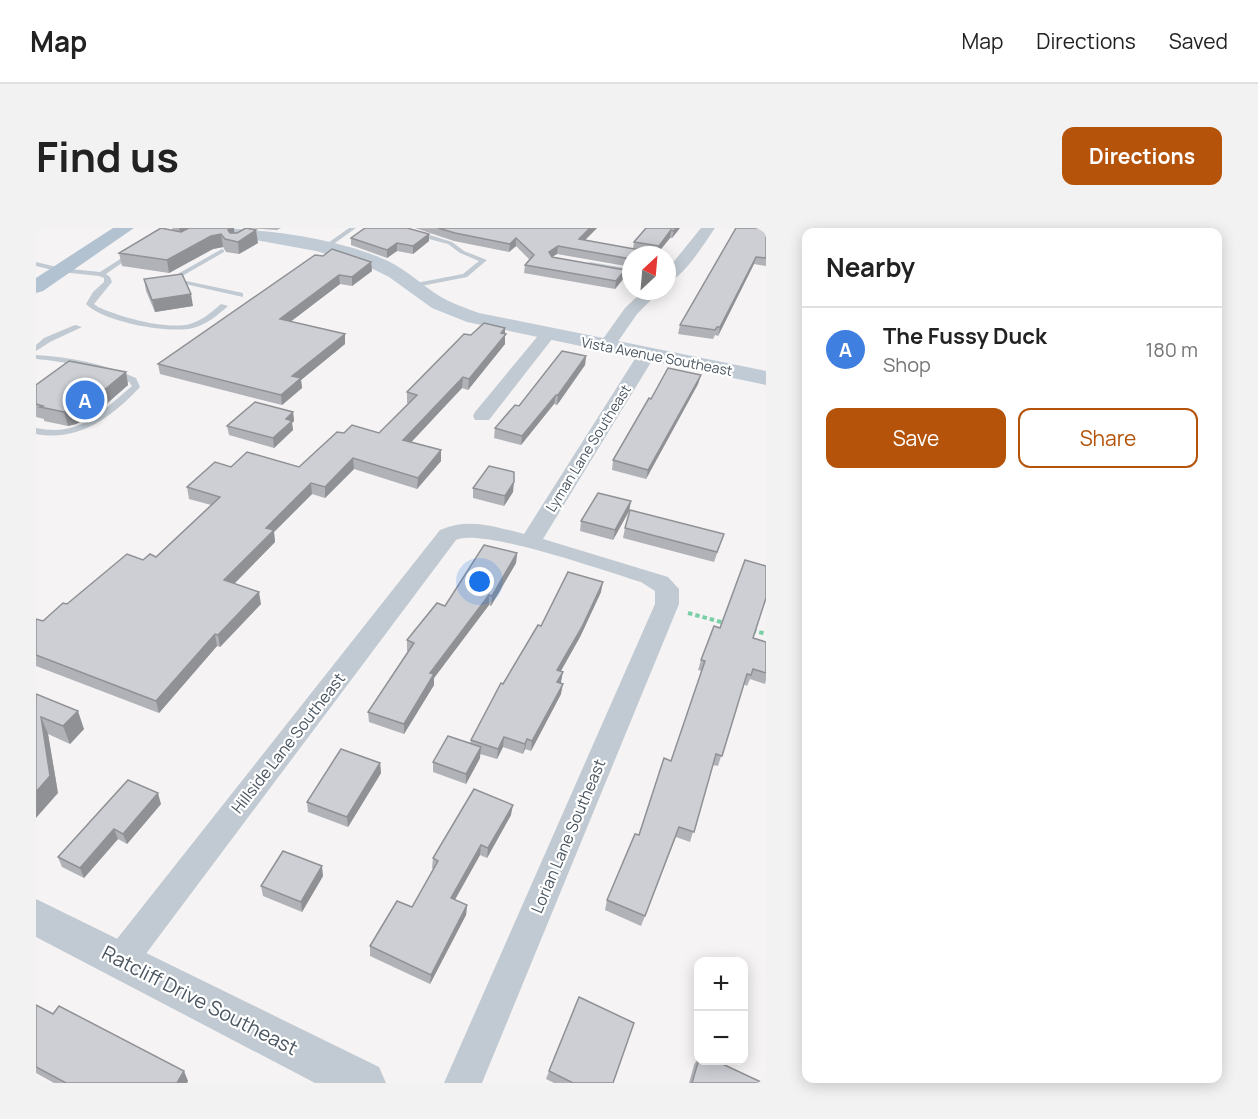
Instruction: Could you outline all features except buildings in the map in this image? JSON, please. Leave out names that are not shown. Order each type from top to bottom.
[{"type":"main road","points":[[36,287],[125,228]]},
{"type":"main road","name":"Vista Avenue Southeast","points":[[216,228],[246,237],[323,249],[375,262],[447,308],[474,318],[766,378]]},
{"type":"street","points":[[676,270],[708,228]]},
{"type":"street","points":[[578,264],[622,271]]},
{"type":"street","points":[[606,346],[631,311],[643,300]]},
{"type":"street","points":[[482,416],[548,334]]},
{"type":"street","name":"Lyman Lane Southeast","points":[[530,542],[647,354]]},
{"type":"street","name":"Hillside Lane Southeast","points":[[121,960],[448,535],[458,530],[479,530],[530,542]]},
{"type":"street","points":[[530,542],[660,582],[667,597]]},
{"type":"street","name":"Lorian Lane Southeast","points":[[463,1083],[667,597]]},
{"type":"street","name":"Ratcliff Drive Southeast","points":[[36,917],[363,1083]]},
{"type":"lane","points":[[323,249],[353,228]]},
{"type":"lane","points":[[390,228],[411,231],[450,243],[462,252],[484,260],[465,276],[414,285]]},
{"type":"lane","points":[[101,274],[136,251]]},
{"type":"lane","points":[[222,251],[171,280],[240,295]]},
{"type":"lane","points":[[36,264],[61,270],[101,274],[107,277],[108,282],[90,304],[96,311],[105,314],[155,325],[186,328],[224,306]]},
{"type":"lane","points":[[36,349],[47,340],[78,327]]},
{"type":"lane","points":[[36,357],[90,365],[112,371],[133,380],[136,387],[81,430],[65,435],[48,435],[36,431]]},
{"type":"path","points":[[667,597],[734,625]]},
{"type":"path","points":[[745,628],[766,634]]},
{"type":"place","name":"The Fussy Duck","points":[[85,400]]}]
